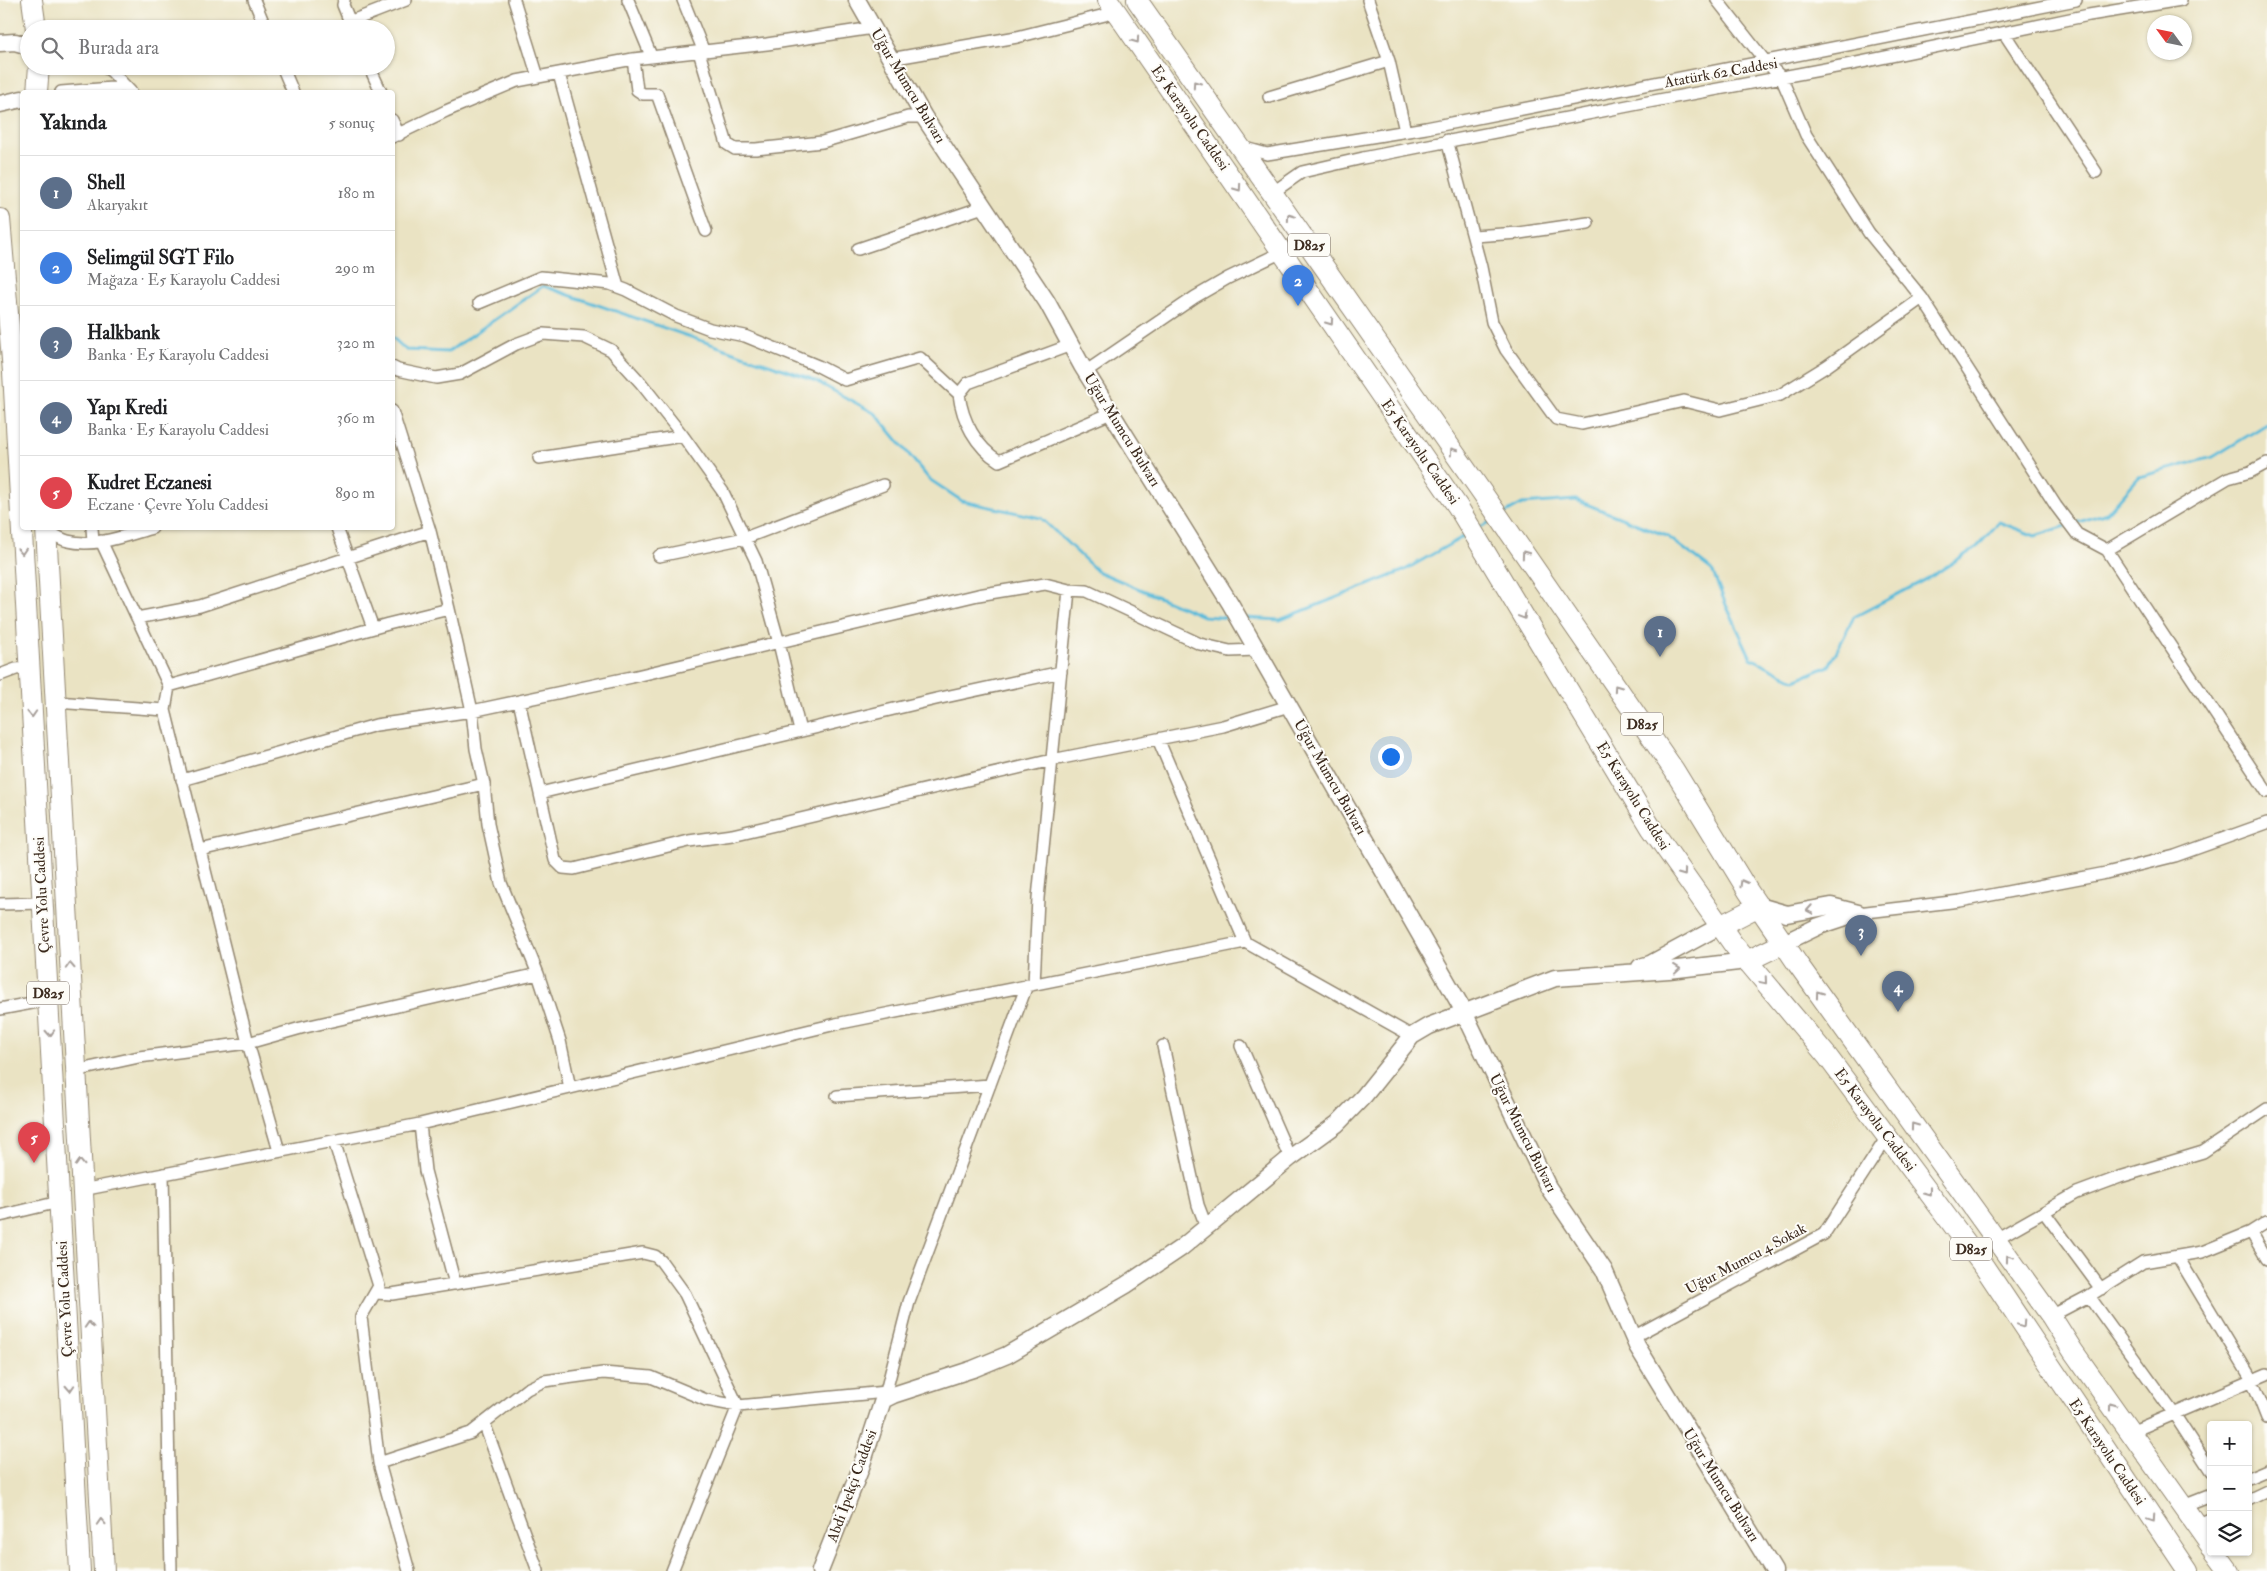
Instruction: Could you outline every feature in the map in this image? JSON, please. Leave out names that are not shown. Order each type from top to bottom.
[{"type":"highway","points":[[32,0],[35,20]]},
{"type":"highway","name":"E5 Karayolu Caddesi","points":[[1137,0],[1674,770],[1784,943],[2051,1316],[2073,1351],[2183,1506],[2203,1521],[2207,1534]]},
{"type":"highway","name":"E5 Karayolu Caddesi","points":[[1112,6],[1458,508],[1652,829],[1720,926],[1826,1056],[1984,1268],[2188,1571]]},
{"type":"highway","points":[[37,90],[38,75]]},
{"type":"highway","name":"Çevre Yolu Caddesi","points":[[0,219],[3,303],[13,372],[20,517]]},
{"type":"highway","name":"Çevre Yolu Caddesi","points":[[21,530],[80,1571]]},
{"type":"highway","name":"Çevre Yolu Caddesi","points":[[46,530],[104,1571]]},
{"type":"highway","points":[[1720,926],[1759,906]]},
{"type":"highway","points":[[1747,961],[1784,943]]},
{"type":"highway","points":[[2219,1556],[2229,1571]]},
{"type":"street","points":[[254,0],[262,20]]},
{"type":"street","points":[[344,0],[343,5],[349,20]]},
{"type":"street","points":[[362,20],[406,0]]},
{"type":"street","points":[[514,0],[538,77]]},
{"type":"street","points":[[628,0],[652,58]]},
{"type":"street","points":[[683,0],[701,52],[727,144],[735,149],[756,149],[822,142],[908,117],[924,117]]},
{"type":"street","name":"Uğur Mumcu Bulvarı","points":[[857,0],[924,117],[1047,302],[1085,372],[1230,603],[1464,1012],[1544,1178],[1604,1270],[1633,1337],[1691,1437],[1774,1571]]},
{"type":"street","points":[[1368,0],[1388,61],[1405,131]]},
{"type":"street","points":[[1717,0],[1765,61],[1781,77],[1806,135],[1868,233],[1922,298],[2056,506],[2077,534],[2108,550],[2267,792]]},
{"type":"street","name":"Atatürk 62 Caddesi","points":[[1240,147],[1267,154],[1405,131],[2076,0]]},
{"type":"street","name":"Atatürk 62 Caddesi","points":[[1272,193],[1302,172],[1447,140],[1781,77],[2089,15],[2181,0]]},
{"type":"street","points":[[890,59],[1016,38],[1112,6]]},
{"type":"street","points":[[396,136],[446,111],[517,81],[633,59],[701,52],[873,28]]},
{"type":"street","points":[[2004,33],[2096,172]]},
{"type":"street","points":[[0,43],[20,43]]},
{"type":"street","points":[[633,59],[637,90],[643,94],[657,94],[706,231]]},
{"type":"street","points":[[1269,97],[1388,61]]},
{"type":"street","points":[[559,74],[618,287]]},
{"type":"street","points":[[115,75],[128,90]]},
{"type":"street","points":[[286,75],[293,90]]},
{"type":"street","points":[[373,75],[380,90]]},
{"type":"street","points":[[0,104],[20,99]]},
{"type":"street","points":[[1447,140],[1481,267],[1492,322],[1506,350],[1556,419],[1582,424],[1684,401],[1720,410],[1780,395],[1827,366],[1922,298]]},
{"type":"street","points":[[858,250],[983,207]]},
{"type":"street","points":[[1473,236],[1519,233],[1588,223]]},
{"type":"street","points":[[1085,372],[1195,297],[1228,278],[1282,252]]},
{"type":"street","points":[[479,303],[541,277],[574,279],[618,287],[676,316],[710,329],[745,336],[818,366],[845,380],[920,358],[959,394],[961,410],[974,436],[988,454],[999,461],[1111,413]]},
{"type":"street","points":[[395,368],[436,378],[460,374],[516,344],[542,334],[584,337],[610,350],[641,383],[683,436],[723,492],[756,561],[779,643],[800,731]]},
{"type":"street","points":[[959,394],[968,383],[1071,345]]},
{"type":"street","points":[[395,428],[398,446],[430,531],[449,609],[472,711],[476,749],[484,784],[488,824],[501,883],[538,974],[560,1041],[570,1088]]},
{"type":"street","points":[[539,458],[683,436]]},
{"type":"street","points":[[2108,550],[2228,478],[2250,472],[2267,463]]},
{"type":"street","points":[[659,556],[745,538],[882,485]]},
{"type":"street","points":[[48,530],[67,541],[97,541],[145,530]]},
{"type":"street","points":[[93,530],[169,686],[165,710],[248,1043],[279,1151]]},
{"type":"street","points":[[338,530],[373,628]]},
{"type":"street","points":[[137,618],[200,606],[430,531]]},
{"type":"street","points":[[182,780],[376,725],[472,711],[779,643],[978,595],[1044,584],[1069,590],[1087,590],[1200,644],[1230,651],[1257,650]]},
{"type":"street","points":[[885,1396],[909,1302],[990,1085],[1030,985],[1069,590]]},
{"type":"street","points":[[169,686],[373,628],[449,609]]},
{"type":"street","points":[[0,674],[16,669],[29,668]]},
{"type":"street","points":[[540,793],[800,731],[1061,672]]},
{"type":"street","points":[[518,701],[555,860],[563,868],[574,869],[689,842],[732,835],[1052,760],[1223,726],[1289,706]]},
{"type":"street","points":[[56,702],[165,710]]},
{"type":"street","points":[[1158,739],[1244,942],[1412,1036]]},
{"type":"street","points":[[200,850],[484,784]]},
{"type":"street","points":[[1784,943],[1819,926],[1858,913],[1960,901],[2106,873],[2175,856],[2230,834],[2267,823]]},
{"type":"street","points":[[0,904],[42,904]]},
{"type":"street","points":[[1759,906],[1787,914],[1831,906],[1858,913]]},
{"type":"street","points":[[1612,974],[1650,964],[1720,926]]},
{"type":"street","points":[[82,1190],[420,1124],[836,1024],[1244,942]]},
{"type":"street","points":[[379,1463],[471,1433],[527,1389],[544,1381],[604,1373],[651,1377],[706,1400],[738,1406],[893,1395],[973,1369],[1007,1356],[1126,1285],[1210,1226],[1290,1158],[1338,1124],[1364,1096],[1393,1057],[1412,1036],[1429,1026],[1555,978],[1747,961]]},
{"type":"street","points":[[76,1071],[139,1058],[248,1043],[302,1028],[538,974]]},
{"type":"street","points":[[0,1009],[48,1000]]},
{"type":"street","points":[[1163,1046],[1198,1205],[1203,1218],[1210,1226]]},
{"type":"street","points":[[1241,1046],[1290,1158]]},
{"type":"street","points":[[837,1096],[990,1085]]},
{"type":"street","points":[[1996,1239],[2077,1192],[2203,1152],[2267,1110]]},
{"type":"street","points":[[420,1124],[425,1170],[455,1284]]},
{"type":"street","name":"Uğur Mumcu 4 Sokak","points":[[1633,1337],[1824,1234],[1887,1137]]},
{"type":"street","points":[[334,1140],[378,1286],[361,1316],[379,1463],[409,1571]]},
{"type":"street","points":[[163,1174],[171,1571]]},
{"type":"street","points":[[0,1216],[59,1202]]},
{"type":"street","points":[[2044,1212],[2101,1289]]},
{"type":"street","points":[[2051,1316],[2089,1296],[2144,1262],[2202,1252],[2251,1232],[2267,1222]]},
{"type":"street","points":[[2251,1232],[2267,1259]]},
{"type":"street","points":[[375,1293],[392,1294],[643,1253],[655,1256],[661,1261],[685,1294],[738,1406],[672,1571]]},
{"type":"street","points":[[2178,1257],[2252,1380],[2267,1418]]},
{"type":"street","points":[[2089,1296],[2174,1414],[2208,1466]]},
{"type":"street","points":[[2131,1432],[2267,1374]]},
{"type":"street","name":"Abdi İpekçi Caddesi","points":[[820,1571],[860,1470],[885,1396]]},
{"type":"street","points":[[484,1423],[538,1571]]},
{"type":"street","points":[[2252,1476],[2267,1470]]},
{"type":"street","points":[[2252,1498],[2267,1491]]},
{"type":"street","points":[[2183,1506],[2207,1497]]},
{"type":"waterway","points":[[395,340],[406,350],[448,352],[543,286],[812,379],[876,414],[929,479],[962,501],[1041,518],[1097,571],[1203,616],[1232,618]]},
{"type":"waterway","points":[[1506,513],[1522,504],[1576,500],[1667,536],[1712,570],[1751,658],[1795,680],[1829,666],[1854,617],[1932,576],[1977,547],[1999,522],[2035,536],[2107,513],[2139,477],[2213,457],[2267,424]]},
{"type":"waterway","points":[[1480,527],[1494,520]]},
{"type":"waterway","points":[[1246,618],[1280,620],[1403,571],[1468,534]]},
{"type":"place","name":"Selimgül SGT Filo","points":[[1298,306]]},
{"type":"place","name":"Shell","points":[[1660,657]]},
{"type":"place","name":"Halkbank","points":[[1861,956]]},
{"type":"place","name":"Yapı Kredi","points":[[1898,1012]]},
{"type":"place","name":"Kudret Eczanesi","points":[[34,1163]]}]
